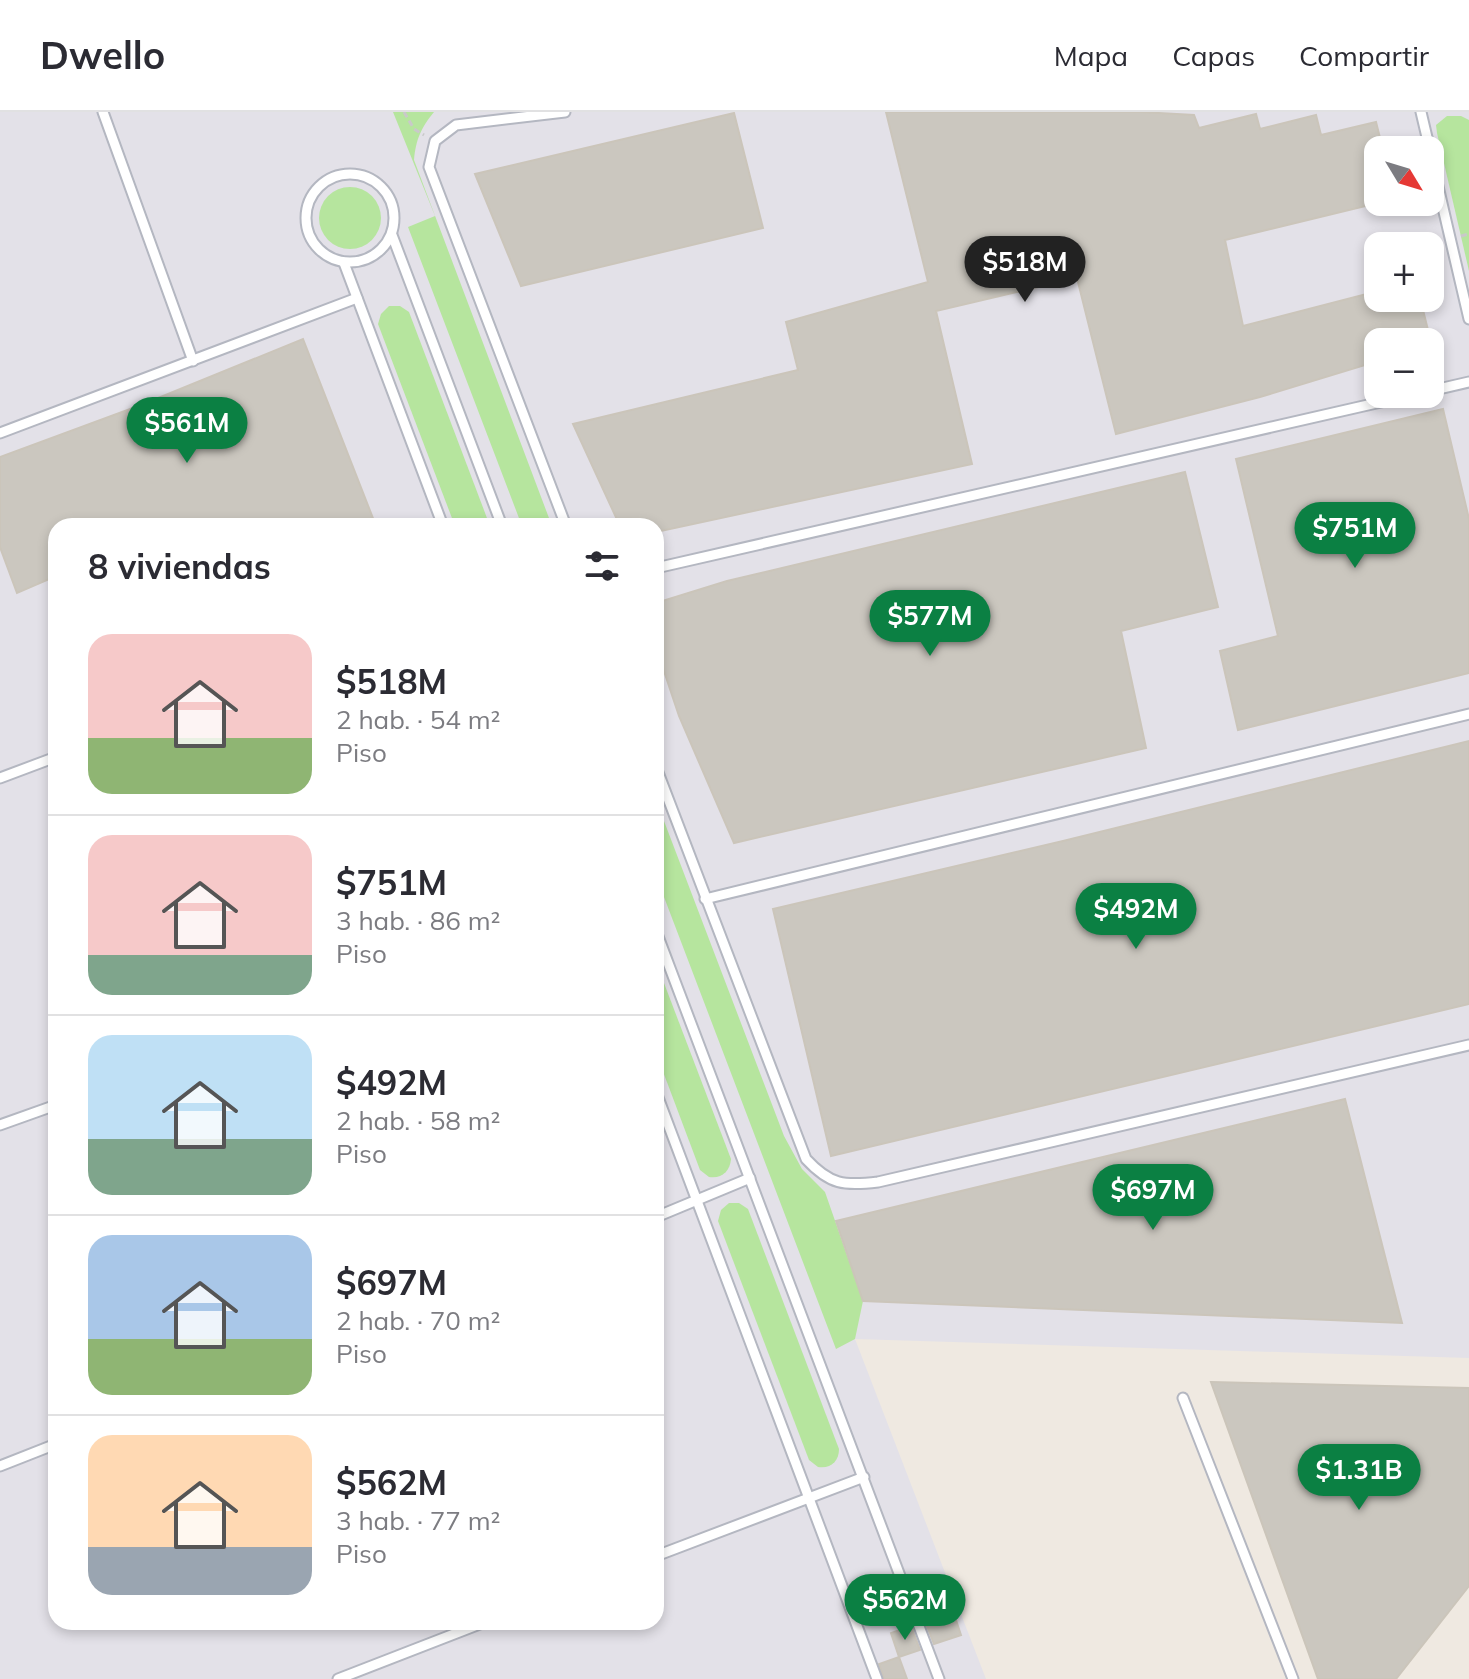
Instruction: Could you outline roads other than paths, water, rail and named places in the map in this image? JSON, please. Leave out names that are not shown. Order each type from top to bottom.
[{"type":"lane","points":[[103,112],[193,361]]},
{"type":"lane","points":[[563,518],[429,167],[435,141],[456,125],[565,112]]},
{"type":"lane","points":[[1421,112],[1427,136]]},
{"type":"lane","points":[[353,174],[379,184],[394,207],[392,235],[384,248],[359,262],[344,263],[329,258],[317,249],[309,236],[306,221],[314,192],[338,176],[353,174]]},
{"type":"lane","points":[[1444,211],[1469,319]]},
{"type":"lane","points":[[392,235],[499,518]]},
{"type":"lane","points":[[344,263],[440,518]]},
{"type":"lane","points":[[0,433],[357,298]]},
{"type":"lane","points":[[1444,388],[1469,382]]},
{"type":"lane","points":[[664,566],[1364,406]]},
{"type":"lane","points":[[705,899],[1469,714]]},
{"type":"lane","points":[[0,778],[48,760]]},
{"type":"lane","points":[[664,789],[806,1159],[819,1173],[835,1182],[855,1185],[878,1182],[1469,1045]]},
{"type":"lane","points":[[664,952],[939,1679]]},
{"type":"lane","points":[[0,1125],[48,1108]]},
{"type":"lane","points":[[664,1113],[877,1679]]},
{"type":"lane","points":[[664,1214],[750,1178]]},
{"type":"lane","points":[[1183,1398],[1293,1679]]},
{"type":"lane","points":[[0,1466],[48,1447]]},
{"type":"lane","points":[[664,1553],[864,1477]]},
{"type":"lane","points":[[338,1679],[464,1630]]}]
